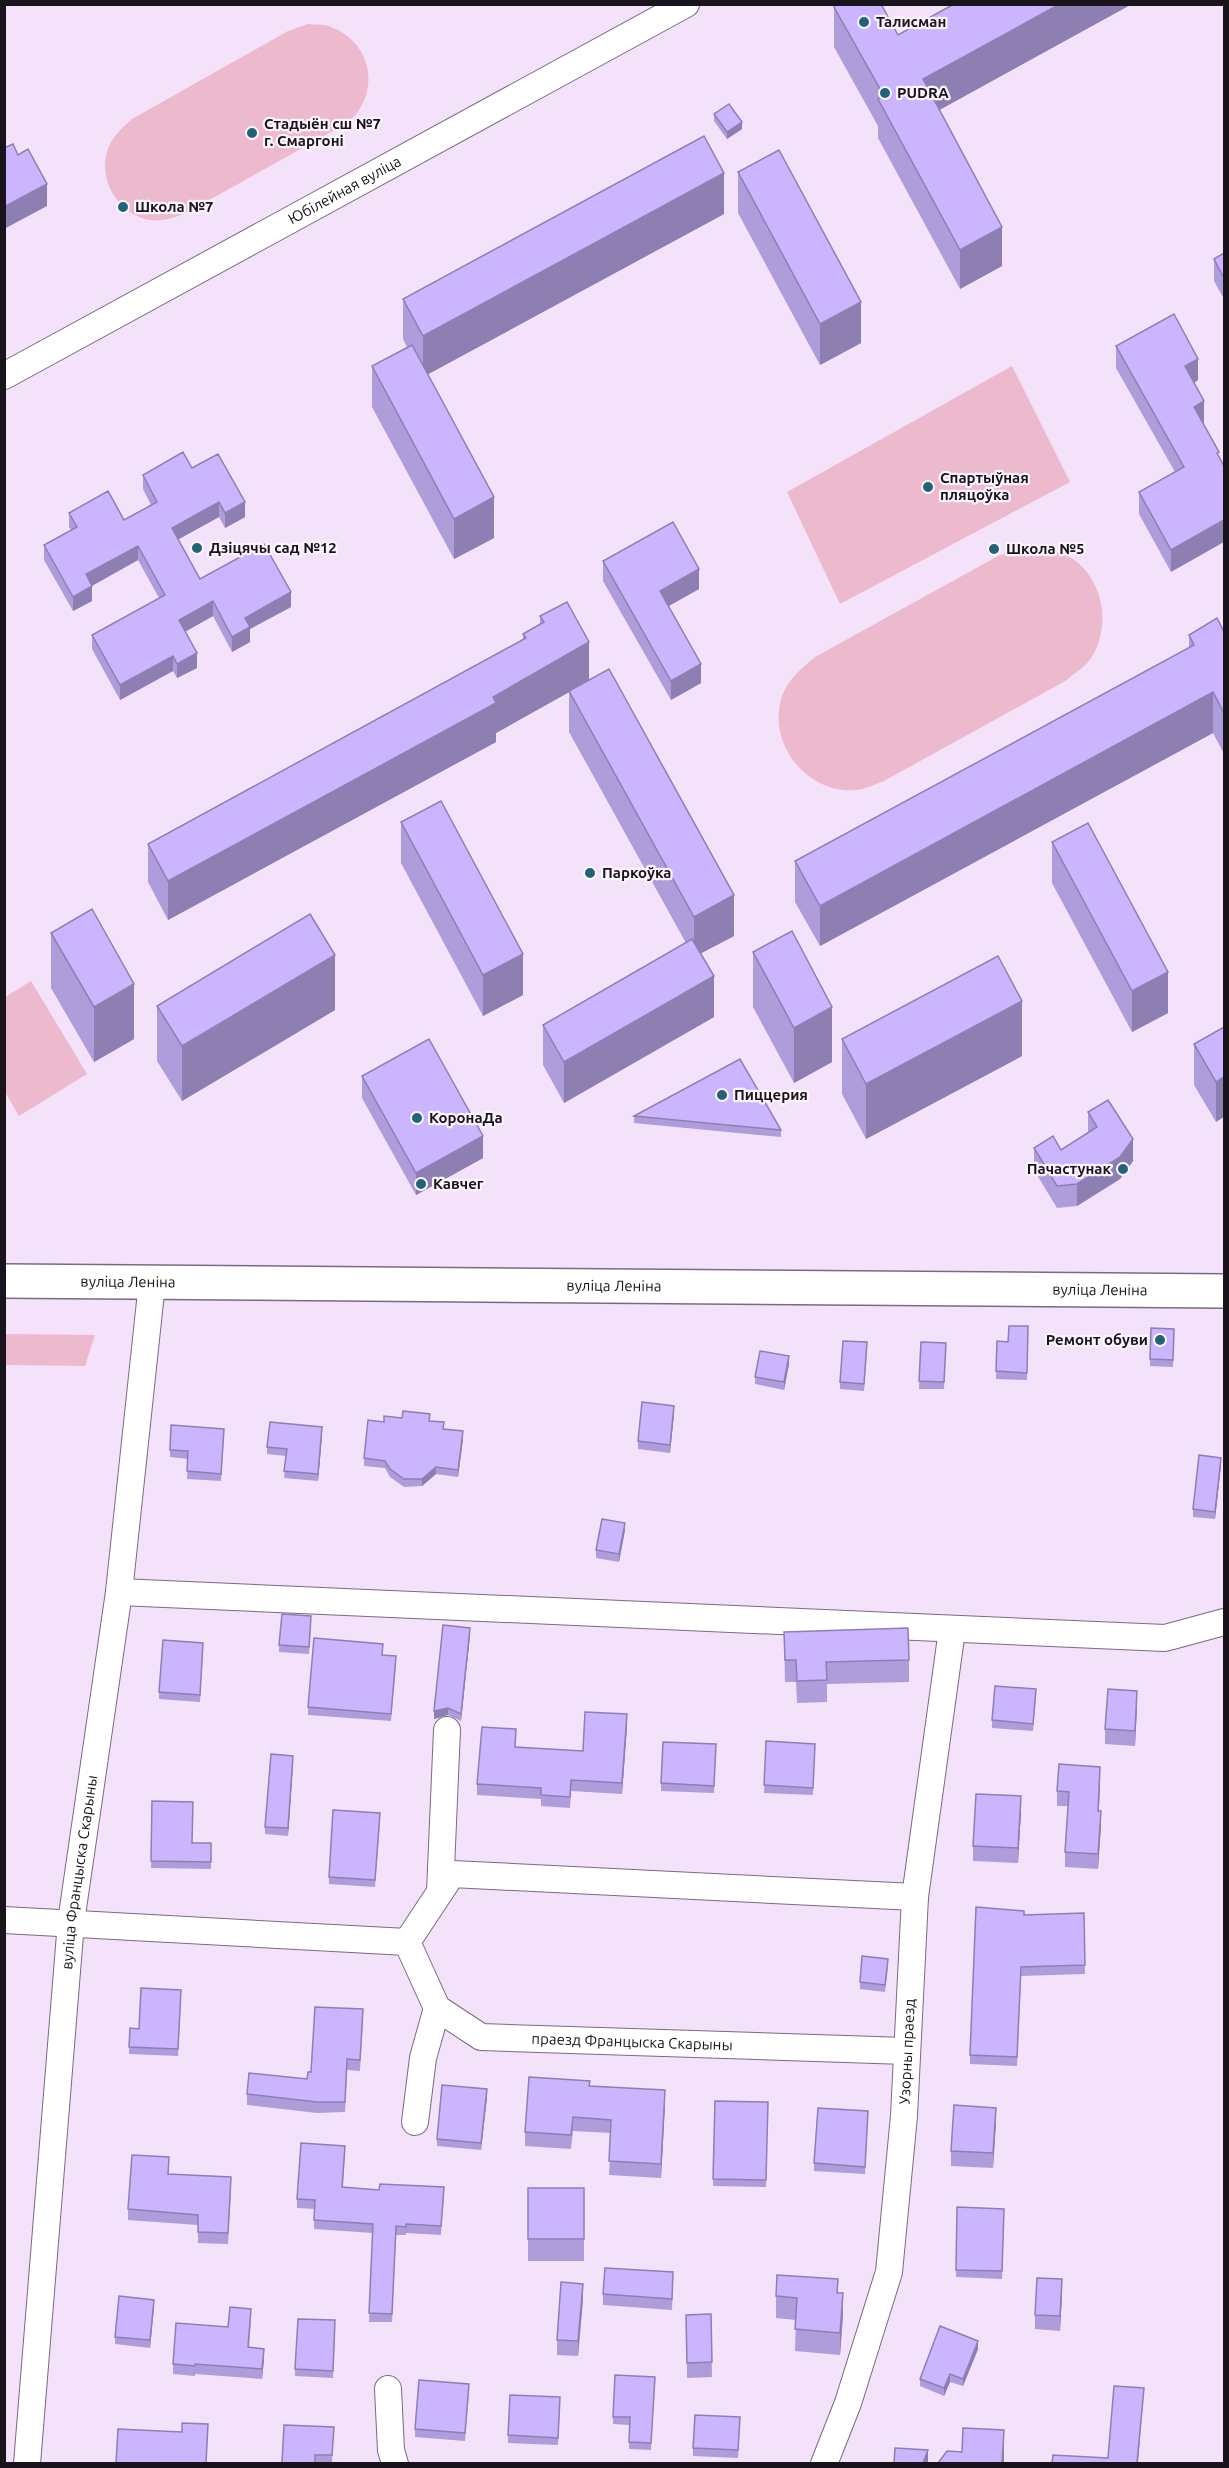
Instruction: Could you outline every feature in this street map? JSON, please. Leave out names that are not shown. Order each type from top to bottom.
[{"type":"main road","name":"вуліца Леніна","points":[[4,1281],[1224,1291]]},
{"type":"street","name":"Юбілейная вуліца","points":[[4,376],[686,4]]},
{"type":"street","name":"вуліца Францыска Скарыны","points":[[27,2463],[71,1922],[119,1592],[152,1283]]},
{"type":"street","points":[[119,1592],[1165,1638],[1224,1622]]},
{"type":"street","name":"Узорны праезд","points":[[824,2463],[848,2403],[889,2272],[904,2116],[915,1897],[952,1630]]},
{"type":"street","points":[[440,1892],[447,1730]]},
{"type":"street","points":[[407,1942],[452,1874],[915,1897]]},
{"type":"street","points":[[4,1920],[407,1942]]},
{"type":"street","points":[[407,1942],[437,2008],[423,2058],[415,2122]]},
{"type":"street","name":"праезд Францыска Скарыны","points":[[437,2008],[481,2037],[906,2051]]},
{"type":"street","points":[[388,2389],[391,2450],[394,2463]]},
{"type":"shaded area","points":[[308,24],[329,26],[343,33],[361,51],[366,62],[368,86],[365,98],[354,116],[342,126],[181,215],[161,220],[145,219],[135,215],[119,202],[108,183],[105,163],[111,142],[124,126],[132,119],[288,31]]},
{"type":"shaded area","name":"Спартыўная пляцоўка","points":[[1012,366],[1070,482],[840,604],[787,492]]},
{"type":"shaded area","points":[[1025,547],[1052,551],[1071,558],[1087,572],[1094,584],[1102,610],[1102,624],[1100,638],[1086,665],[1067,680],[884,781],[867,788],[839,789],[823,785],[808,776],[796,764],[781,734],[779,717],[783,693],[799,671],[815,657],[998,556]]},
{"type":"shaded area","points":[[31,981],[87,1074],[19,1116],[5,1092],[5,997]]},
{"type":"shaded area","points":[[5,1334],[95,1335],[85,1366],[5,1365]]},
{"type":"building","points":[[834,4],[881,4],[898,35],[954,4],[1060,4],[923,79],[1002,227],[960,250],[878,99],[884,96]]},
{"type":"building","points":[[729,104],[742,122],[727,132],[714,114]]},
{"type":"building","points":[[704,136],[724,173],[423,336],[403,299]]},
{"type":"building","points":[[13,144],[18,155],[28,149],[47,184],[4,207],[4,148]]},
{"type":"building","points":[[779,150],[861,302],[820,324],[738,172]]},
{"type":"building","points":[[1224,253],[1224,278],[1214,259]]},
{"type":"building","points":[[1174,314],[1198,359],[1185,366],[1204,401],[1194,407],[1219,452],[1217,453],[1224,466],[1224,520],[1171,550],[1139,492],[1184,467],[1116,346]]},
{"type":"building","points":[[412,345],[494,497],[454,519],[372,366]]},
{"type":"building","name":"Дзіцячы сад №12","points":[[183,452],[192,468],[218,454],[245,502],[225,513],[219,502],[172,528],[200,579],[264,544],[291,592],[245,618],[250,627],[232,637],[213,601],[179,620],[197,653],[177,664],[173,656],[120,685],[92,635],[165,595],[138,546],[86,574],[92,586],[73,597],[44,545],[77,527],[69,513],[108,491],[124,520],[157,502],[143,475]]},
{"type":"building","points":[[673,522],[699,569],[660,591],[701,664],[671,681],[603,561]]},
{"type":"building","points":[[567,602],[589,642],[493,697],[496,703],[168,881],[148,844],[526,638],[523,634],[544,622],[540,616]]},
{"type":"building","points":[[1217,618],[1224,632],[1224,713],[1213,692],[820,906],[795,861],[1194,645],[1189,635]]},
{"type":"building","points":[[609,669],[734,895],[694,917],[569,691]]},
{"type":"building","points":[[441,801],[523,954],[483,975],[401,822]]},
{"type":"building","points":[[1088,823],[1168,972],[1132,991],[1052,842]]},
{"type":"building","points":[[92,909],[134,984],[94,1007],[51,933]]},
{"type":"building","points":[[310,914],[335,955],[182,1046],[157,1006]]},
{"type":"building","points":[[792,931],[832,1007],[794,1028],[753,952]]},
{"type":"building","points":[[692,939],[714,976],[564,1062],[543,1025]]},
{"type":"building","points":[[998,956],[1022,1001],[866,1084],[842,1039]]},
{"type":"building","points":[[1224,1027],[1224,1077],[1216,1082],[1194,1044]]},
{"type":"building","name":"КоронаДа","points":[[429,1039],[483,1136],[416,1173],[362,1076]]},
{"type":"building","name":"Пиццерия","points":[[740,1059],[781,1130],[634,1116]]},
{"type":"building","points":[[1108,1100],[1133,1139],[1120,1157],[1077,1184],[1057,1186],[1034,1148],[1053,1136],[1061,1150],[1097,1127],[1088,1112]]},
{"type":"building","points":[[1009,1326],[1028,1326],[1027,1373],[996,1371],[997,1341],[1008,1342]]},
{"type":"building","points":[[1151,1328],[1174,1329],[1173,1360],[1150,1359]]},
{"type":"building","points":[[843,1341],[867,1342],[864,1384],[840,1382]]},
{"type":"building","points":[[921,1342],[946,1343],[944,1382],[919,1381]]},
{"type":"building","points":[[760,1351],[789,1356],[784,1382],[755,1377]]},
{"type":"building","points":[[642,1402],[674,1406],[670,1445],[638,1441]]},
{"type":"building","points":[[403,1411],[430,1414],[429,1421],[444,1422],[443,1429],[463,1431],[458,1470],[436,1467],[422,1479],[404,1479],[390,1469],[385,1461],[364,1458],[368,1420],[384,1422],[384,1416],[402,1418]]},
{"type":"building","points":[[270,1422],[322,1427],[318,1474],[284,1471],[287,1449],[267,1447]]},
{"type":"building","points":[[171,1425],[224,1429],[221,1474],[187,1471],[188,1451],[170,1450]]},
{"type":"building","points":[[1199,1455],[1221,1458],[1215,1512],[1193,1509]]},
{"type":"building","points":[[602,1519],[625,1523],[619,1554],[596,1550]]},
{"type":"building","points":[[282,1614],[311,1616],[309,1647],[279,1645]]},
{"type":"building","points":[[443,1625],[470,1628],[461,1714],[448,1708],[434,1711]]},
{"type":"building","points":[[908,1628],[909,1660],[826,1662],[827,1680],[797,1681],[796,1660],[785,1660],[784,1632]]},
{"type":"building","points":[[314,1638],[383,1644],[382,1655],[396,1656],[391,1714],[308,1707]]},
{"type":"building","points":[[163,1640],[203,1643],[200,1695],[159,1692]]},
{"type":"building","points":[[995,1686],[1036,1689],[1033,1724],[992,1720]]},
{"type":"building","points":[[1108,1689],[1137,1691],[1135,1731],[1105,1729]]},
{"type":"building","points":[[585,1712],[627,1714],[622,1783],[571,1780],[570,1797],[541,1795],[541,1788],[477,1784],[482,1727],[516,1729],[515,1747],[583,1751]]},
{"type":"building","points":[[766,1741],[815,1744],[813,1788],[764,1785]]},
{"type":"building","points":[[663,1742],[716,1744],[714,1786],[661,1783]]},
{"type":"building","points":[[271,1754],[293,1756],[288,1828],[265,1827]]},
{"type":"building","points":[[1059,1764],[1100,1767],[1098,1811],[1101,1811],[1098,1854],[1065,1852],[1069,1792],[1057,1791]]},
{"type":"building","points":[[976,1794],[1021,1796],[1018,1848],[973,1846]]},
{"type":"building","points":[[152,1801],[193,1802],[192,1843],[211,1843],[211,1862],[151,1861]]},
{"type":"building","points":[[333,1810],[380,1813],[375,1880],[329,1877]]},
{"type":"building","points":[[976,1907],[1024,1911],[1024,1915],[1084,1913],[1085,1965],[1021,1967],[1017,2057],[970,2055]]},
{"type":"building","points":[[862,1956],[888,1959],[885,1985],[860,1982]]},
{"type":"building","points":[[141,1988],[181,1990],[178,2049],[129,2047],[130,2028],[139,2029]]},
{"type":"building","points":[[315,2007],[363,2009],[360,2060],[347,2059],[345,2102],[317,2102],[247,2094],[249,2073],[307,2079],[308,2072],[311,2072]]},
{"type":"building","points":[[529,2077],[590,2081],[589,2086],[665,2090],[661,2164],[609,2161],[611,2120],[573,2117],[571,2135],[525,2132]]},
{"type":"building","points":[[442,2085],[487,2089],[481,2143],[437,2139]]},
{"type":"building","points":[[715,2101],[768,2102],[766,2180],[713,2179]]},
{"type":"building","points":[[954,2105],[996,2108],[993,2153],[951,2151]]},
{"type":"building","points":[[818,2108],[868,2111],[865,2167],[814,2163]]},
{"type":"building","points":[[301,2143],[345,2146],[342,2187],[379,2190],[380,2184],[444,2187],[441,2226],[406,2224],[406,2227],[396,2226],[392,2314],[369,2313],[373,2224],[314,2220],[315,2200],[297,2199]]},
{"type":"building","points":[[132,2155],[169,2157],[168,2174],[231,2177],[228,2233],[198,2232],[198,2215],[128,2209]]},
{"type":"building","points":[[528,2188],[584,2188],[584,2239],[528,2239]]},
{"type":"building","points":[[957,2207],[1004,2209],[1002,2271],[956,2270]]},
{"type":"building","points":[[605,2268],[673,2272],[672,2299],[603,2294]]},
{"type":"building","points":[[777,2275],[838,2279],[837,2293],[843,2293],[840,2333],[795,2329],[797,2298],[776,2296]]},
{"type":"building","points":[[1037,2278],[1062,2279],[1060,2316],[1035,2315]]},
{"type":"building","points":[[561,2282],[583,2284],[578,2341],[557,2340]]},
{"type":"building","points":[[119,2296],[154,2300],[150,2340],[115,2337]]},
{"type":"building","points":[[230,2307],[251,2309],[248,2347],[264,2349],[262,2369],[173,2364],[176,2323],[228,2327]]},
{"type":"building","points":[[711,2314],[712,2362],[687,2363],[686,2315]]},
{"type":"building","points":[[298,2319],[335,2320],[333,2371],[295,2369]]},
{"type":"building","points":[[940,2326],[978,2341],[963,2379],[950,2374],[944,2388],[920,2379]]},
{"type":"building","points":[[615,2375],[655,2377],[651,2443],[629,2442],[630,2417],[613,2417]]},
{"type":"building","points":[[419,2380],[469,2384],[465,2433],[415,2429]]},
{"type":"building","points":[[1114,2386],[1144,2388],[1137,2463],[1052,2463],[1053,2455],[1108,2458]]},
{"type":"building","points":[[510,2395],[560,2397],[558,2438],[508,2435]]},
{"type":"building","points":[[695,2415],[740,2417],[738,2450],[693,2448]]},
{"type":"building","points":[[182,2423],[208,2424],[206,2463],[116,2463],[118,2429],[182,2432]]},
{"type":"building","points":[[284,2425],[334,2427],[332,2455],[315,2455],[315,2463],[282,2463]]},
{"type":"building","points":[[963,2428],[1004,2430],[1002,2463],[938,2463],[947,2451],[962,2452]]},
{"type":"building","points":[[895,2448],[928,2450],[923,2463],[894,2463]]},
{"type":"place","name":"Талисман","points":[[864,22]]},
{"type":"place","name":"PUDRA","points":[[885,93]]},
{"type":"place","name":"Стадыён сш №7 г. Смаргоні","points":[[252,133]]},
{"type":"place","name":"Школа №7","points":[[123,207]]},
{"type":"place","name":"Спартыўная пляцоўка","points":[[928,487]]},
{"type":"place","name":"Дзіцячы сад №12","points":[[197,548]]},
{"type":"place","name":"Школа №5","points":[[994,549]]},
{"type":"place","name":"Паркоўка","points":[[590,873]]},
{"type":"place","name":"Пиццерия","points":[[722,1095]]},
{"type":"place","name":"КоронаДа","points":[[417,1118]]},
{"type":"place","name":"Пачастунак","points":[[1123,1169]]},
{"type":"place","name":"Кавчег","points":[[421,1184]]},
{"type":"place","name":"Ремонт обуви","points":[[1160,1340]]}]
